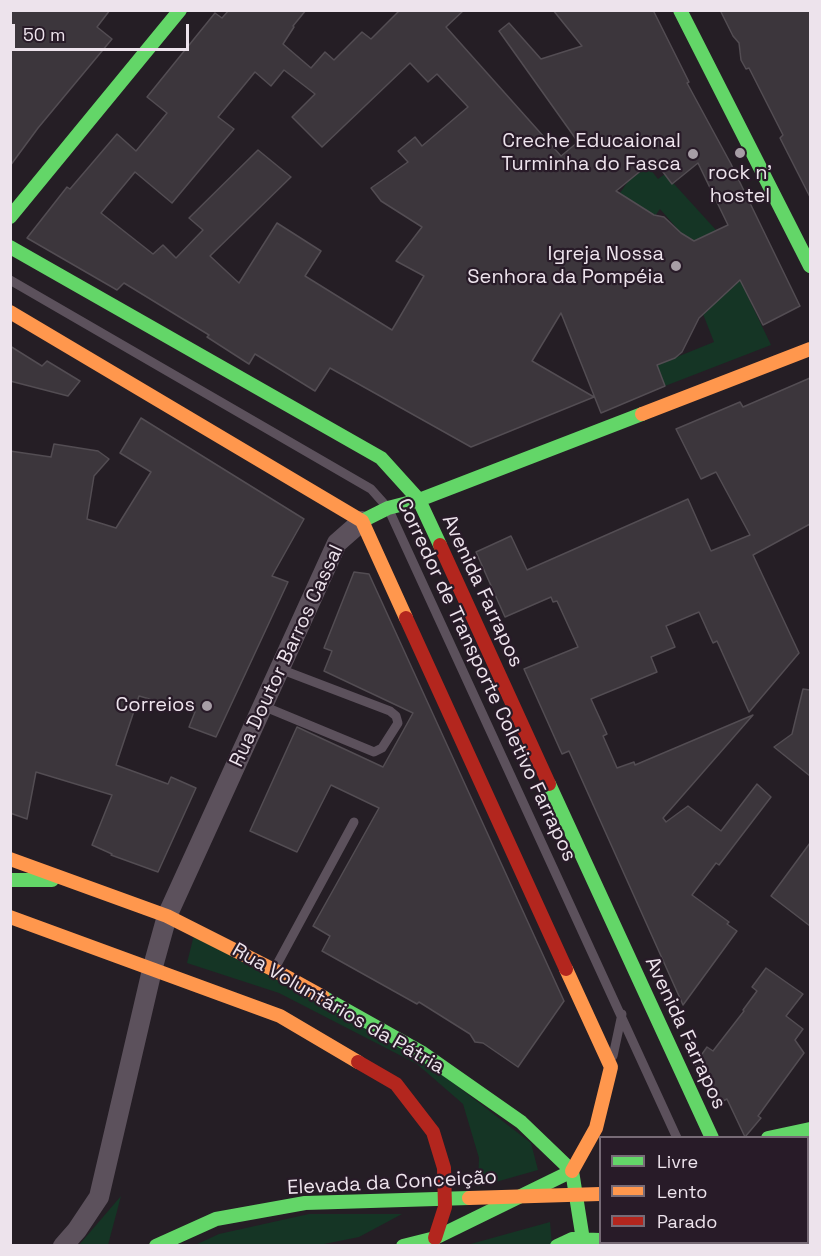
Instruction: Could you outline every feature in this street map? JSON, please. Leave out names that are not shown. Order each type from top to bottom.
[{"type":"main road","points":[[10,217],[180,10]]},
{"type":"main road","points":[[680,10],[810,266]]},
{"type":"main road","name":"Avenida Farrapos","points":[[10,247],[381,458],[418,500],[712,1136]]},
{"type":"main road","points":[[10,312],[362,521],[611,1067],[596,1128],[572,1171],[435,1238],[403,1245]]},
{"type":"main road","name":"Rua Doutor Barros Cassal","points":[[362,521],[388,508],[418,500],[810,349]]},
{"type":"main road","name":"Rua Voluntários da Pátria","points":[[10,859],[167,916],[274,970],[421,1052],[521,1122],[572,1171]]},
{"type":"main road","points":[[10,880],[68,879]]},
{"type":"main road","name":"Rua Voluntários da Pátria","points":[[10,916],[280,1016],[396,1084],[433,1132],[444,1168],[445,1207],[435,1238]]},
{"type":"main road","points":[[773,1136],[810,1129]]},
{"type":"main road","points":[[572,1171],[584,1245]]},
{"type":"main road","name":"Elevada da Conceição","points":[[156,1245],[216,1219],[305,1203],[599,1194]]},
{"type":"main road","points":[[557,1245],[572,1239],[599,1240]]},
{"type":"street","name":"Rua Doutor Barros Cassal","points":[[63,1245],[77,1230],[99,1197],[152,970],[167,916],[337,543],[362,521]]},
{"type":"lane","name":"Corredor de Transporte Coletivo Farrapos","points":[[10,280],[370,489],[388,508],[677,1136]]},
{"type":"lane","points":[[263,706],[374,752],[382,748],[398,723],[396,716],[390,711],[280,669]]},
{"type":"lane","points":[[274,970],[354,822]]},
{"type":"lane","points":[[611,1067],[622,1014]]},
{"type":"green space","points":[[624,136],[658,179],[665,174],[716,230],[771,345],[665,386],[657,365],[714,342],[703,314],[730,289],[660,209],[655,216],[620,193],[631,177]]},
{"type":"green space","points":[[194,935],[421,1058],[531,1143],[538,1170],[478,1187],[479,1158],[463,1104],[417,1064],[279,993],[187,963]]},
{"type":"green space","points":[[121,1196],[108,1245],[79,1245]]},
{"type":"green space","points":[[309,1214],[402,1214],[359,1237],[319,1245],[193,1246],[219,1234]]},
{"type":"green space","points":[[550,1222],[552,1245],[467,1245]]},
{"type":"building","points":[[10,10],[110,10],[97,27],[112,39],[38,128],[10,166]]},
{"type":"building","points":[[229,10],[306,10],[293,26],[283,44],[311,68],[325,52],[334,60],[362,32],[371,39],[400,10],[464,10],[446,27],[561,156],[578,142],[499,31],[509,23],[541,59],[582,46],[553,10],[653,10],[689,82],[687,83],[731,164],[800,306],[763,325],[740,280],[699,318],[682,352],[675,358],[657,365],[665,386],[601,413],[561,313],[532,361],[594,397],[471,447],[330,368],[315,391],[255,354],[249,364],[207,337],[209,335],[124,283],[117,290],[27,238],[67,187],[70,189],[117,134],[136,151],[167,113],[147,97],[215,13],[222,18]],"holes":[[[410,63],[428,82],[437,74],[468,107],[422,146],[415,137],[398,151],[408,162],[371,188],[381,201],[422,227],[396,261],[424,276],[392,330],[305,276],[321,251],[277,223],[239,283],[210,256],[291,177],[258,150],[189,218],[203,230],[176,258],[163,245],[153,254],[101,213],[135,172],[172,203],[234,129],[218,117],[255,72],[271,86],[284,70],[315,94],[292,117],[322,147]],[[654,160],[672,184],[698,163],[728,225],[694,241],[681,233],[664,217],[654,215],[616,191]]]},
{"type":"building","points":[[720,10],[810,10],[810,197],[780,138],[783,135],[749,68],[746,69],[741,60],[739,43]]},
{"type":"building","points":[[10,346],[42,366],[47,361],[80,381],[68,396],[10,381]]},
{"type":"building","points":[[810,378],[810,524],[753,555],[799,653],[749,712],[717,641],[713,643],[699,612],[666,626],[675,647],[651,657],[657,672],[591,699],[607,734],[603,736],[617,768],[634,762],[635,765],[753,715],[663,818],[666,822],[688,806],[721,831],[757,784],[771,797],[719,865],[716,863],[692,895],[729,922],[727,924],[737,931],[683,1005],[569,751],[562,754],[524,669],[578,647],[557,601],[553,602],[551,597],[505,617],[476,552],[511,536],[527,570],[688,499],[711,551],[750,535],[716,472],[701,479],[676,429],[740,402],[743,407]]},
{"type":"building","points":[[141,418],[304,519],[272,576],[288,582],[216,737],[189,727],[195,712],[139,696],[116,765],[168,784],[171,777],[196,788],[158,872],[111,855],[92,845],[112,795],[36,772],[27,819],[10,813],[10,451],[51,457],[54,444],[98,451],[109,459],[94,476],[87,519],[116,528],[151,472],[120,453]]},
{"type":"building","points":[[354,572],[369,574],[564,1001],[518,1067],[483,1043],[475,1042],[470,1034],[419,1002],[417,1004],[322,951],[330,936],[313,926],[379,808],[331,785],[297,852],[250,831],[297,727],[383,767],[413,713],[324,671],[332,651],[324,648]]},
{"type":"building","points":[[803,689],[810,690],[810,776],[774,747],[792,734]]},
{"type":"building","points":[[810,843],[810,926],[771,896]]},
{"type":"building","points":[[766,968],[803,994],[786,1016],[803,1029],[795,1040],[804,1053],[758,1116],[761,1118],[745,1136],[727,1099],[714,1105],[695,1064],[707,1047],[713,1051],[744,1011],[757,991],[752,987]]},
{"type":"traffic: fast","points":[[10,217],[180,10]]},
{"type":"traffic: fast","points":[[680,10],[810,266]]},
{"type":"traffic: fast","points":[[10,247],[381,458],[419,500],[440,545]]},
{"type":"traffic: fast","points":[[362,521],[388,508],[419,500],[642,414]]},
{"type":"traffic: fast","points":[[549,784],[711,1136]]},
{"type":"traffic: fast","points":[[10,880],[52,880]]},
{"type":"traffic: fast","points":[[323,997],[421,1052],[521,1122],[572,1171],[584,1246]]},
{"type":"traffic: fast","points":[[777,1136],[810,1129]]},
{"type":"traffic: fast","points":[[403,1246],[435,1238],[572,1171]]},
{"type":"traffic: fast","points":[[156,1246],[216,1219],[305,1203],[469,1198]]},
{"type":"traffic: fast","points":[[557,1246],[572,1239],[599,1240]]},
{"type":"traffic: slow","points":[[10,312],[362,521],[406,618]]},
{"type":"traffic: slow","points":[[642,414],[810,349]]},
{"type":"traffic: slow","points":[[10,859],[167,916],[323,997]]},
{"type":"traffic: slow","points":[[10,917],[280,1016],[358,1062]]},
{"type":"traffic: slow","points":[[566,969],[611,1067],[596,1128],[572,1171]]},
{"type":"traffic: slow","points":[[469,1198],[599,1194]]},
{"type":"traffic: jam","points":[[440,545],[549,784]]},
{"type":"traffic: jam","points":[[406,618],[566,969]]},
{"type":"traffic: jam","points":[[358,1062],[396,1084],[433,1132],[444,1168],[445,1207],[435,1238]]},
{"type":"place","name":"rock n' hostel","points":[[740,153]]},
{"type":"place","name":"Creche Educaional Turminha do Fasca","points":[[693,154]]},
{"type":"place","name":"Igreja Nossa Senhora da Pompéia","points":[[676,266]]},
{"type":"place","name":"Correios","points":[[207,706]]}]
